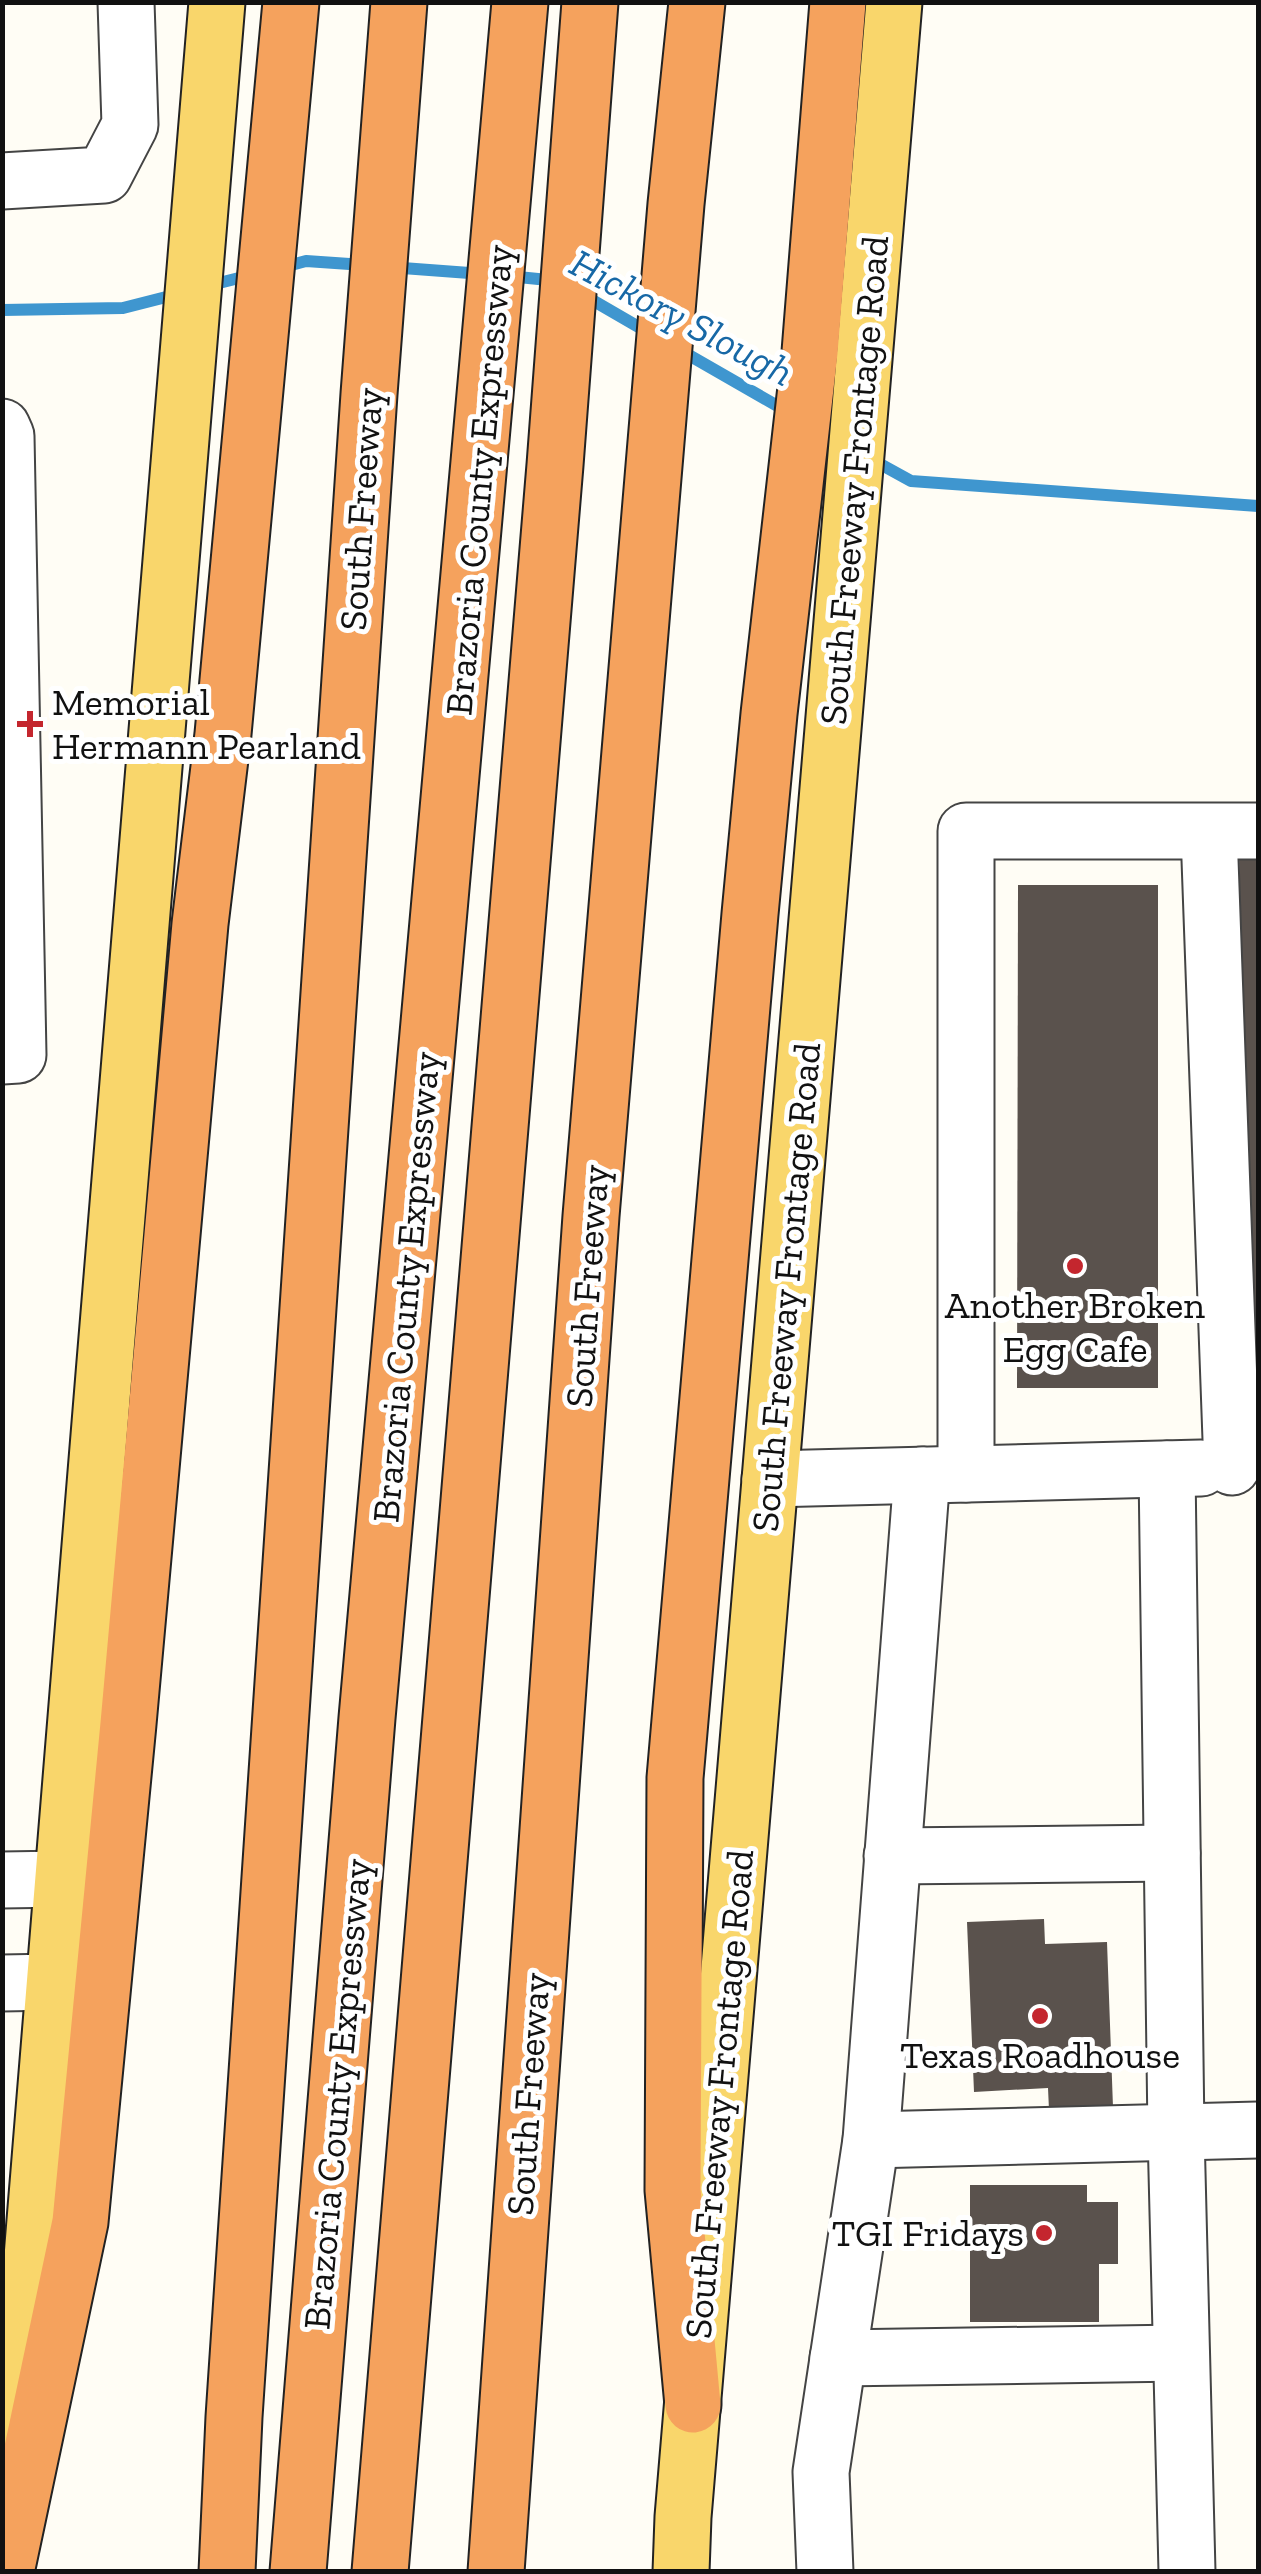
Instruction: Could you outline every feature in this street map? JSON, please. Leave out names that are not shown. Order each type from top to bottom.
[{"type":"highway","points":[[6,2572],[80,2222],[200,924],[223,734],[291,2]]},
{"type":"highway","name":"South Freeway","points":[[227,2572],[398,2]]},
{"type":"highway","name":"Brazoria County Expressway","points":[[298,2572],[366,1738],[520,2]]},
{"type":"highway","name":"Brazoria County Expressway","points":[[380,2572],[590,2]]},
{"type":"highway","name":"South Freeway","points":[[496,2572],[588,1256],[676,204],[697,2]]},
{"type":"highway","points":[[692,2405],[673,2190],[675,1778],[750,914],[810,352],[838,2]]},
{"type":"main road","points":[[6,2572],[29,1982],[64,1879],[217,2]]},
{"type":"main road","name":"South Freeway Frontage Road","points":[[680,2572],[894,2]]},
{"type":"street","points":[[2,181],[104,175],[130,125],[126,2]]},
{"type":"street","points":[[2,427],[6,436],[9,929],[18,1055],[2,1056]]},
{"type":"street","points":[[770,1480],[944,1475],[1245,1467],[1234,831],[966,832],[944,1475],[892,1856],[871,2140],[820,2472],[825,2572]]},
{"type":"street","points":[[1167,1469],[1176,2132],[1187,2572]]},
{"type":"street","points":[[892,1856],[1172,1853]]},
{"type":"street","points":[[2,1880],[64,1879]]},
{"type":"street","points":[[871,2140],[1258,2130]]},
{"type":"street","points":[[838,2358],[1182,2353]]},
{"type":"building","points":[[1258,853],[1258,1400],[1247,1400],[1239,854]]},
{"type":"building","points":[[1018,885],[1158,885],[1158,1388],[1017,1388]]},
{"type":"building","name":"Texas Roadhouse","points":[[1044,1919],[1045,1944],[1107,1942],[1113,2107],[1049,2110],[1048,2088],[974,2092],[967,1922]]},
{"type":"building","name":"TGI Fridays","points":[[970,2185],[1087,2185],[1087,2202],[1118,2202],[1118,2264],[1099,2264],[1099,2322],[970,2322]]},
{"type":"waterway","name":"Hickory Slough","points":[[280,268],[306,261],[364,265]]},
{"type":"waterway","name":"Hickory Slough","points":[[389,267],[483,274]]},
{"type":"waterway","name":"Hickory Slough","points":[[207,286],[251,275]]},
{"type":"waterway","name":"Hickory Slough","points":[[508,276],[558,281]]},
{"type":"waterway","name":"Hickory Slough","points":[[580,293],[649,333]]},
{"type":"waterway","name":"Hickory Slough","points":[[2,310],[123,308],[178,294]]},
{"type":"waterway","name":"Hickory Slough","points":[[680,350],[788,412]]},
{"type":"waterway","name":"Hickory Slough","points":[[871,459],[911,481],[1258,506]]},
{"type":"place","name":"Memorial Hermann Pearland","points":[[30,724]]},
{"type":"place","name":"Another Broken Egg Cafe","points":[[1075,1266]]},
{"type":"place","name":"Texas Roadhouse","points":[[1040,2016]]},
{"type":"place","name":"TGI Fridays","points":[[1044,2233]]}]
